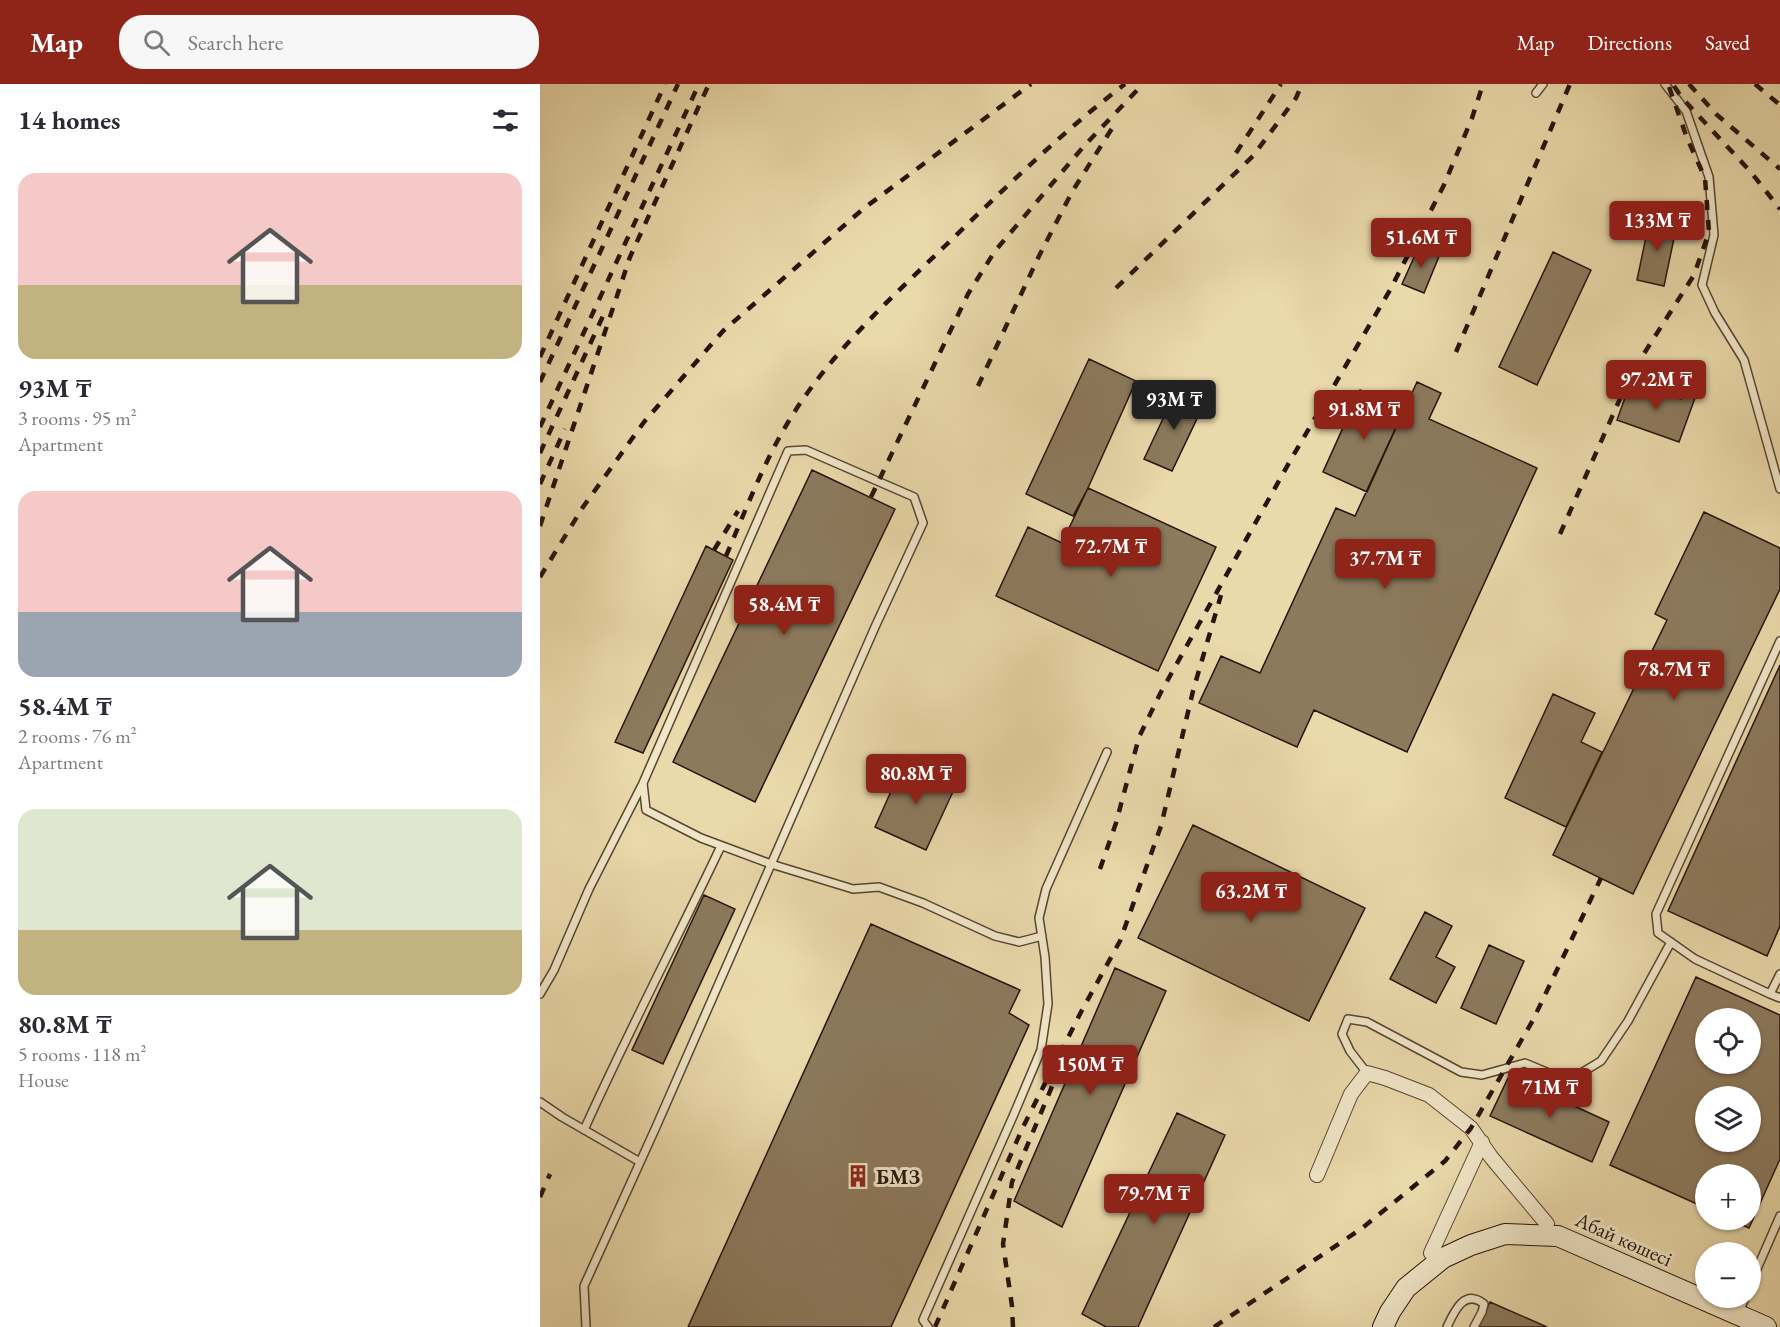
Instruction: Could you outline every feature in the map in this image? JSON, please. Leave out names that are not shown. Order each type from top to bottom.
[{"type":"street","points":[[1317,1175],[1351,1094],[1367,1073],[1428,1095],[1471,1128],[1491,1157],[1547,1224]]},
{"type":"street","points":[[1431,1253],[1482,1142]]},
{"type":"street","name":"Абай көшесі","points":[[1373,1327],[1396,1284],[1431,1253],[1464,1236],[1500,1226],[1547,1224],[1580,1234],[1695,1284]]},
{"type":"street","name":"Абай көшесі","points":[[1383,1327],[1406,1288],[1443,1258],[1471,1245],[1504,1234],[1558,1236],[1766,1327]]},
{"type":"street","points":[[1754,1308],[1780,1321]]},
{"type":"lane","points":[[1536,93],[1543,84]]},
{"type":"lane","points":[[1665,84],[1686,111],[1709,177],[1714,235],[1702,285],[1715,313],[1744,360],[1780,489]]},
{"type":"lane","points":[[540,994],[554,970],[589,889],[643,783],[788,451],[806,450],[914,497],[923,523],[584,1286],[586,1327]]},
{"type":"lane","points":[[1780,641],[1656,914],[1658,933],[1695,959],[1780,998]]},
{"type":"lane","points":[[928,1327],[923,1320],[1041,1050],[1048,1004],[1040,918],[1046,889],[1107,752]]},
{"type":"lane","points":[[643,783],[646,810],[701,838],[771,864],[853,889],[879,887],[923,903],[1003,938],[1019,942],[1042,936]]},
{"type":"lane","points":[[584,1130],[611,1069],[722,846]]},
{"type":"lane","points":[[1367,1073],[1350,1052],[1342,1034],[1348,1019],[1367,1022],[1461,1072],[1482,1075],[1525,1063],[1568,1081],[1601,1061],[1628,1021],[1671,942]]},
{"type":"lane","points":[[1770,994],[1780,974]]},
{"type":"lane","points":[[540,1102],[640,1162]]},
{"type":"lane","points":[[1761,1260],[1780,1216]]},
{"type":"lane","points":[[1447,1327],[1460,1304],[1468,1299],[1478,1299],[1484,1304],[1474,1327]]},
{"type":"building","points":[[1650,218],[1677,224],[1664,286],[1637,280]]},
{"type":"building","points":[[1420,244],[1440,254],[1424,293],[1402,284]]},
{"type":"building","points":[[1553,252],[1591,270],[1537,385],[1499,367]]},
{"type":"building","points":[[1089,359],[1136,381],[1073,516],[1026,494]]},
{"type":"building","points":[[1631,381],[1681,399],[1683,394],[1695,398],[1679,442],[1617,420]]},
{"type":"building","points":[[1417,382],[1441,393],[1429,419],[1537,468],[1407,752],[1314,710],[1297,747],[1199,703],[1221,656],[1260,673],[1336,508],[1355,516]]},
{"type":"building","points":[[1360,390],[1404,410],[1367,492],[1323,472]]},
{"type":"building","points":[[1176,391],[1204,404],[1172,471],[1144,459]]},
{"type":"building","points":[[812,470],[895,509],[755,802],[673,762]]},
{"type":"building","points":[[1088,488],[1216,547],[1158,671],[996,596],[1028,527],[1062,543]]},
{"type":"building","points":[[1704,512],[1780,548],[1780,589],[1633,894],[1553,855],[1667,620],[1655,614]]},
{"type":"building","points":[[706,546],[733,560],[643,753],[615,742]]},
{"type":"building","points":[[1780,665],[1780,926],[1767,956],[1668,911]]},
{"type":"building","points":[[1553,694],[1595,713],[1581,742],[1602,752],[1566,827],[1505,798]]},
{"type":"building","points":[[905,760],[957,783],[926,850],[875,827]]},
{"type":"building","points":[[1193,825],[1365,908],[1309,1021],[1138,938]]},
{"type":"building","points":[[704,895],[735,909],[663,1064],[632,1050]]},
{"type":"building","points":[[1425,912],[1452,926],[1436,957],[1455,967],[1436,1003],[1390,979]]},
{"type":"building","name":"БМЗ","points":[[871,924],[1020,990],[1009,1013],[1029,1025],[891,1327],[688,1327]]},
{"type":"building","points":[[1489,945],[1524,961],[1496,1024],[1461,1008]]},
{"type":"building","points":[[1115,968],[1166,991],[1062,1227],[1014,1201]]},
{"type":"building","points":[[1696,977],[1780,1015],[1780,1159],[1761,1201],[1761,1164],[1695,1164],[1695,1203],[1610,1165]]},
{"type":"building","points":[[1509,1076],[1609,1122],[1592,1162],[1490,1116]]},
{"type":"building","points":[[1177,1113],[1225,1135],[1138,1327],[1106,1327],[1082,1314]]},
{"type":"building","points":[[1490,1302],[1547,1327],[1478,1327]]},
{"type":"railway","points":[[540,357],[665,84]]},
{"type":"railway","points":[[540,382],[678,84]]},
{"type":"railway","points":[[540,427],[699,84]]},
{"type":"railway","points":[[540,526],[630,257],[709,84]]},
{"type":"railway","points":[[540,577],[583,507],[644,422],[723,331],[863,209],[1031,84]]},
{"type":"railway","points":[[726,556],[754,489],[778,440],[803,399],[840,352],[881,308],[1012,182],[1056,141],[1125,84]]},
{"type":"railway","points":[[871,497],[968,294],[995,251],[1084,146],[1143,84]]},
{"type":"railway","points":[[1236,153],[1281,84]]},
{"type":"railway","points":[[1116,288],[1253,156],[1296,98],[1302,84]]},
{"type":"railway","points":[[1100,869],[1116,823],[1139,737],[1161,692],[1290,461],[1390,290],[1444,185],[1472,118],[1483,84]]},
{"type":"railway","points":[[1456,352],[1570,84]]},
{"type":"railway","points":[[1560,534],[1631,374],[1694,275],[1709,232],[1705,178],[1687,138],[1668,84]]},
{"type":"railway","points":[[1689,84],[1716,114],[1780,169]]},
{"type":"railway","points":[[1755,84],[1780,105]]},
{"type":"railway","points":[[1674,86],[1682,98],[1750,171],[1780,209]]},
{"type":"railway","points":[[978,386],[1072,192],[1116,122]]},
{"type":"railway","points":[[540,453],[603,316]]},
{"type":"railway","points":[[540,484],[565,429]]},
{"type":"railway","points":[[714,550],[738,511]]},
{"type":"railway","points":[[935,1327],[1023,1127],[1120,941],[1161,826],[1193,691],[1221,595]]},
{"type":"railway","points":[[1214,1327],[1361,1229],[1445,1161],[1471,1128],[1533,1020],[1601,878]]},
{"type":"railway","points":[[1013,1327],[1003,1244],[1012,1182],[1053,1084]]},
{"type":"railway","points":[[540,1197],[550,1174]]},
{"type":"place","name":"БМЗ","points":[[858,1176]]}]
